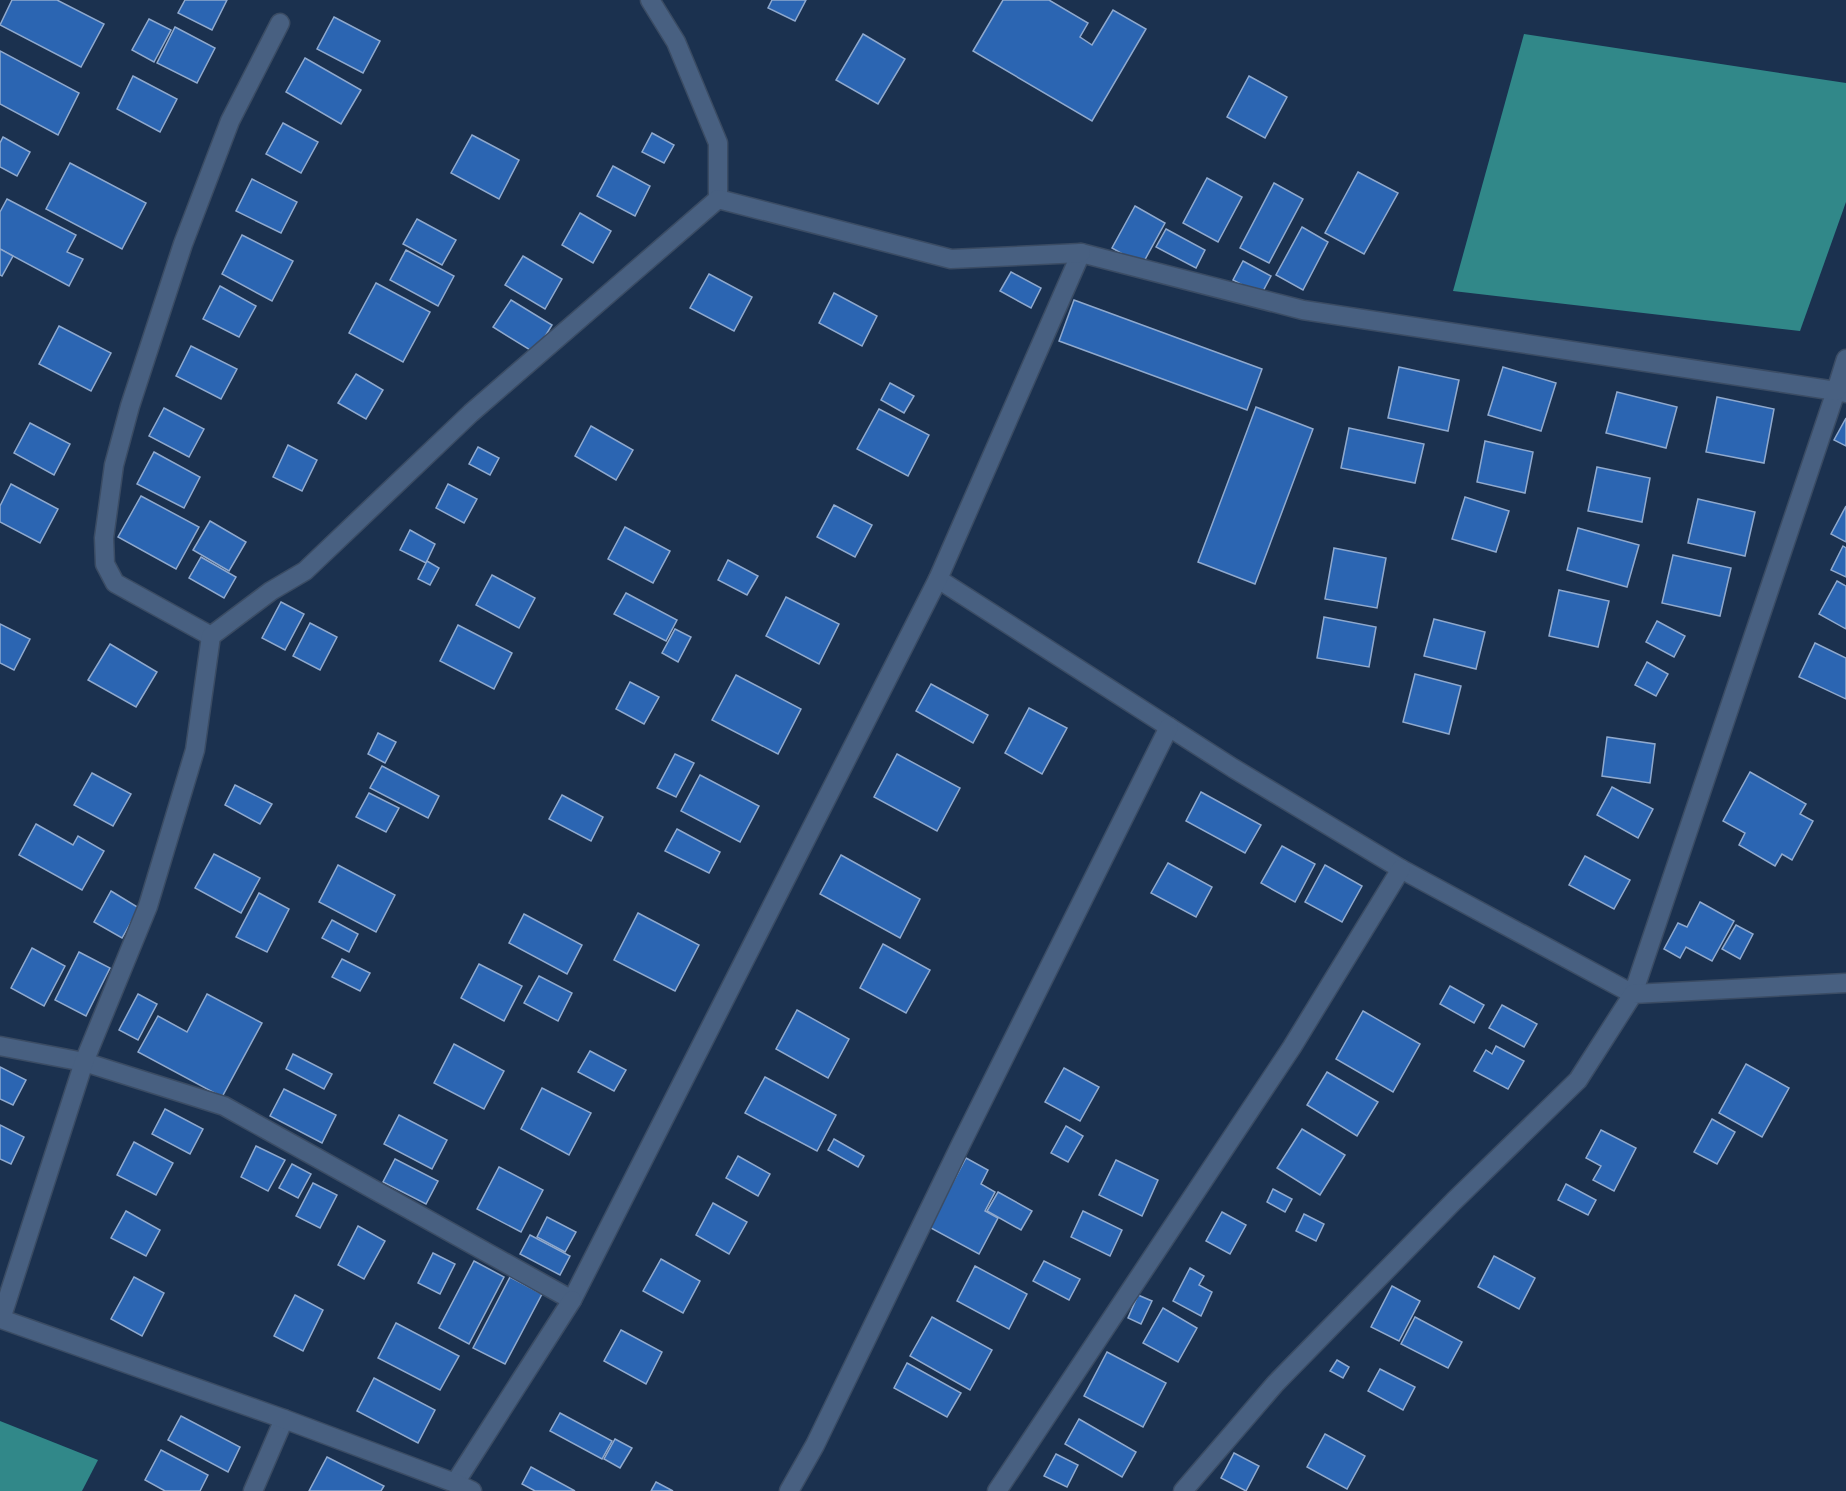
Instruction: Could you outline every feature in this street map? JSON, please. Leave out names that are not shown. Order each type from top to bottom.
[{"type":"street","points":[[472,1491],[284,1419],[0,1319],[84,1062],[147,906],[195,750],[211,636],[271,591],[305,571],[471,413],[718,199],[718,142],[676,42],[650,0]]},
{"type":"street","points":[[211,636],[115,583],[105,564],[104,538],[114,465],[130,406],[183,244],[230,121],[280,23]]},
{"type":"street","points":[[718,199],[951,259],[1081,253],[1303,310],[1841,392]]},
{"type":"street","points":[[455,1483],[572,1300],[938,579],[1081,253]]},
{"type":"street","points":[[1183,1491],[1275,1384],[1454,1201],[1578,1080],[1633,994],[1841,392],[1846,358]]},
{"type":"street","points":[[938,579],[1169,728],[1401,869],[1633,994],[1846,983]]},
{"type":"street","points":[[789,1491],[815,1445],[961,1144],[1169,728]]},
{"type":"street","points":[[997,1491],[1292,1047],[1401,869]]},
{"type":"street","points":[[0,1046],[84,1062],[224,1106],[572,1300]]},
{"type":"street","points":[[254,1491],[284,1419]]},
{"type":"shaded area","points":[[1524,34],[1846,83],[1846,202],[1800,331],[1453,291]]},
{"type":"shaded area","points":[[0,1421],[98,1460],[82,1491],[0,1491]]},
{"type":"building","points":[[12,0],[57,0],[104,24],[81,67],[0,25]]},
{"type":"building","points":[[185,0],[227,0],[212,30],[178,13]]},
{"type":"building","points":[[772,0],[806,0],[795,21],[768,8]]},
{"type":"building","points":[[1003,0],[1049,0],[1088,23],[1080,37],[1092,45],[1113,10],[1146,29],[1092,121],[973,51]]},
{"type":"building","points":[[334,17],[380,41],[363,73],[317,49]]},
{"type":"building","points":[[149,19],[171,30],[154,62],[132,50]]},
{"type":"building","points":[[175,27],[215,48],[197,83],[157,63]]},
{"type":"building","points":[[863,34],[905,59],[878,104],[836,80]]},
{"type":"building","points":[[0,51],[79,93],[58,135],[0,104]]},
{"type":"building","points":[[305,58],[361,90],[341,124],[286,92]]},
{"type":"building","points":[[133,76],[177,99],[160,132],[117,109]]},
{"type":"building","points":[[1249,76],[1287,97],[1265,138],[1227,117]]},
{"type":"building","points":[[283,123],[318,142],[301,173],[266,154]]},
{"type":"building","points":[[652,133],[674,145],[664,163],[642,152]]},
{"type":"building","points":[[472,135],[519,160],[499,199],[451,173]]},
{"type":"building","points":[[3,137],[30,152],[17,176],[0,167],[0,143]]},
{"type":"building","points":[[70,163],[146,203],[122,249],[46,209]]},
{"type":"building","points":[[613,166],[650,186],[635,216],[597,196]]},
{"type":"building","points":[[1358,172],[1398,193],[1364,254],[1325,233]]},
{"type":"building","points":[[1207,178],[1242,197],[1218,242],[1183,223]]},
{"type":"building","points":[[252,179],[297,202],[281,233],[236,211]]},
{"type":"building","points":[[1274,183],[1303,199],[1269,263],[1240,248]]},
{"type":"building","points":[[7,199],[76,235],[67,252],[83,259],[69,286],[0,249],[0,212]]},
{"type":"building","points":[[1135,206],[1165,223],[1142,265],[1112,248]]},
{"type":"building","points":[[580,213],[611,231],[593,263],[562,245]]},
{"type":"building","points":[[417,219],[456,240],[442,265],[403,244]]},
{"type":"building","points":[[1302,227],[1328,242],[1303,290],[1276,275]]},
{"type":"building","points":[[1166,229],[1205,250],[1196,268],[1156,247]]},
{"type":"building","points":[[242,235],[293,261],[272,301],[222,274]]},
{"type":"building","points":[[0,249],[13,256],[2,276],[0,275]]},
{"type":"building","points":[[406,250],[454,276],[438,306],[390,280]]},
{"type":"building","points":[[523,256],[562,279],[545,309],[505,285]]},
{"type":"building","points":[[1243,261],[1271,276],[1261,295],[1233,280]]},
{"type":"building","points":[[1011,272],[1041,288],[1031,308],[1000,291]]},
{"type":"building","points":[[709,274],[752,297],[734,331],[690,308]]},
{"type":"building","points":[[376,283],[430,312],[403,362],[349,333]]},
{"type":"building","points":[[220,286],[256,306],[239,337],[203,319]]},
{"type":"building","points":[[834,293],[877,316],[862,346],[819,323]]},
{"type":"building","points":[[511,300],[552,325],[535,353],[493,327]]},
{"type":"building","points":[[1074,300],[1262,369],[1247,410],[1059,341]]},
{"type":"building","points":[[59,326],[111,353],[91,391],[39,364]]},
{"type":"building","points":[[191,346],[237,369],[221,399],[176,376]]},
{"type":"building","points":[[1399,367],[1459,380],[1448,431],[1388,418]]},
{"type":"building","points":[[1503,367],[1556,383],[1541,431],[1488,415]]},
{"type":"building","points":[[356,374],[383,390],[366,419],[338,403]]},
{"type":"building","points":[[890,383],[914,396],[904,413],[881,400]]},
{"type":"building","points":[[1617,392],[1677,407],[1666,448],[1606,433]]},
{"type":"building","points":[[1717,397],[1774,409],[1764,463],[1706,452]]},
{"type":"building","points":[[1256,407],[1313,429],[1255,584],[1198,562]]},
{"type":"building","points":[[164,408],[204,429],[189,457],[149,436]]},
{"type":"building","points":[[879,409],[929,435],[908,476],[857,449]]},
{"type":"building","points":[[1846,418],[1846,446],[1834,440]]},
{"type":"building","points":[[30,423],[70,444],[54,475],[14,453]]},
{"type":"building","points":[[591,426],[633,450],[616,480],[575,456]]},
{"type":"building","points":[[1349,428],[1424,444],[1415,483],[1341,468]]},
{"type":"building","points":[[1485,441],[1533,452],[1525,493],[1477,482]]},
{"type":"building","points":[[288,445],[317,460],[302,491],[273,477]]},
{"type":"building","points":[[478,447],[499,458],[490,475],[469,464]]},
{"type":"building","points":[[154,452],[200,477],[184,508],[137,484]]},
{"type":"building","points":[[1597,467],[1650,478],[1642,522],[1588,511]]},
{"type":"building","points":[[11,484],[58,509],[40,543],[0,522],[0,506]]},
{"type":"building","points":[[448,484],[477,499],[464,523],[436,508]]},
{"type":"building","points":[[141,496],[199,527],[176,569],[118,537]]},
{"type":"building","points":[[1465,497],[1509,511],[1496,552],[1452,539]]},
{"type":"building","points":[[1698,499],[1755,512],[1745,556],[1688,543]]},
{"type":"building","points":[[834,505],[872,525],[855,557],[817,537]]},
{"type":"building","points":[[1846,506],[1846,542],[1831,534]]},
{"type":"building","points":[[210,521],[246,542],[229,571],[193,550]]},
{"type":"building","points":[[625,527],[670,551],[653,583],[608,559]]},
{"type":"building","points":[[1578,528],[1639,545],[1627,587],[1567,570]]},
{"type":"building","points":[[410,530],[435,544],[426,563],[400,550]]},
{"type":"building","points":[[1843,546],[1846,548],[1846,577],[1831,570]]},
{"type":"building","points":[[1334,548],[1386,558],[1377,608],[1325,599]]},
{"type":"building","points":[[1673,555],[1731,568],[1720,616],[1662,603]]},
{"type":"building","points":[[201,557],[236,577],[224,598],[189,578]]},
{"type":"building","points":[[728,560],[758,576],[747,595],[718,580]]},
{"type":"building","points":[[427,561],[439,568],[430,585],[418,579]]},
{"type":"building","points":[[492,575],[535,598],[519,628],[476,605]]},
{"type":"building","points":[[1837,581],[1846,586],[1846,629],[1819,614]]},
{"type":"building","points":[[1559,590],[1609,601],[1598,647],[1549,636]]},
{"type":"building","points":[[626,593],[677,620],[666,641],[614,614]]},
{"type":"building","points":[[786,597],[839,624],[819,664],[766,636]]},
{"type":"building","points":[[281,602],[304,614],[285,650],[262,638]]},
{"type":"building","points":[[1324,617],[1376,627],[1369,667],[1317,658]]},
{"type":"building","points":[[1434,619],[1485,632],[1476,669],[1424,656]]},
{"type":"building","points":[[1657,621],[1685,636],[1674,657],[1646,642]]},
{"type":"building","points":[[310,623],[337,637],[320,670],[293,656]]},
{"type":"building","points":[[0,624],[30,639],[14,670],[0,663]]},
{"type":"building","points":[[458,625],[512,653],[494,689],[440,661]]},
{"type":"building","points":[[675,629],[691,637],[678,662],[662,653]]},
{"type":"building","points":[[1815,643],[1846,658],[1846,699],[1799,677]]},
{"type":"building","points":[[110,644],[157,672],[136,707],[88,680]]},
{"type":"building","points":[[1647,662],[1668,674],[1656,696],[1635,685]]},
{"type":"building","points":[[1415,674],[1461,686],[1449,734],[1403,722]]},
{"type":"building","points":[[736,675],[801,709],[778,754],[712,720]]},
{"type":"building","points":[[630,682],[659,697],[644,724],[616,709]]},
{"type":"building","points":[[931,684],[988,715],[973,743],[916,711]]},
{"type":"building","points":[[1029,708],[1067,728],[1042,774],[1005,753]]},
{"type":"building","points":[[378,733],[396,742],[385,763],[368,754]]},
{"type":"building","points":[[1607,737],[1655,744],[1650,783],[1602,776]]},
{"type":"building","points":[[675,754],[694,763],[676,797],[657,788]]},
{"type":"building","points":[[897,754],[960,788],[937,831],[874,797]]},
{"type":"building","points":[[382,766],[439,796],[428,818],[370,788]]},
{"type":"building","points":[[1750,772],[1806,804],[1800,814],[1813,821],[1792,860],[1782,854],[1775,866],[1739,845],[1745,833],[1723,821]]},
{"type":"building","points":[[92,773],[131,794],[113,826],[74,805]]},
{"type":"building","points":[[700,775],[759,806],[740,842],[681,811]]},
{"type":"building","points":[[235,785],[272,804],[260,824],[225,805]]},
{"type":"building","points":[[1612,787],[1653,809],[1638,838],[1597,815]]},
{"type":"building","points":[[1201,792],[1261,825],[1245,853],[1186,821]]},
{"type":"building","points":[[369,793],[399,808],[386,832],[356,817]]},
{"type":"building","points":[[562,795],[603,817],[591,841],[549,819]]},
{"type":"building","points":[[36,824],[73,845],[78,836],[104,851],[82,890],[19,855]]},
{"type":"building","points":[[677,829],[720,852],[709,873],[665,851]]},
{"type":"building","points":[[1282,846],[1315,864],[1295,902],[1261,883]]},
{"type":"building","points":[[214,854],[260,878],[241,913],[195,888]]},
{"type":"building","points":[[841,855],[920,899],[900,938],[820,894]]},
{"type":"building","points":[[1585,856],[1630,880],[1614,909],[1569,885]]},
{"type":"building","points":[[1168,863],[1212,887],[1196,917],[1151,893]]},
{"type":"building","points":[[338,865],[395,895],[376,932],[319,902]]},
{"type":"building","points":[[1325,865],[1362,886],[1342,922],[1305,902]]},
{"type":"building","points":[[111,891],[139,908],[122,938],[94,922]]},
{"type":"building","points":[[259,893],[289,909],[267,952],[236,937]]},
{"type":"building","points":[[1700,902],[1734,921],[1712,961],[1686,947],[1680,958],[1664,949],[1678,923],[1687,927]]},
{"type":"building","points":[[638,913],[699,945],[675,991],[614,960]]},
{"type":"building","points":[[524,914],[582,945],[567,974],[509,943]]},
{"type":"building","points":[[332,920],[358,934],[349,952],[322,938]]},
{"type":"building","points":[[1736,925],[1753,934],[1740,959],[1722,949]]},
{"type":"building","points":[[883,944],[930,970],[906,1013],[860,988]]},
{"type":"building","points":[[32,948],[65,966],[44,1006],[11,988]]},
{"type":"building","points":[[79,952],[110,968],[86,1016],[55,1000]]},
{"type":"building","points":[[342,959],[370,973],[360,991],[332,977]]},
{"type":"building","points":[[479,964],[522,986],[504,1021],[461,998]]},
{"type":"building","points":[[539,976],[572,993],[558,1021],[524,1003]]},
{"type":"building","points":[[1450,986],[1484,1005],[1474,1023],[1440,1004]]},
{"type":"building","points":[[138,994],[157,1004],[138,1040],[119,1030]]},
{"type":"building","points":[[207,994],[262,1023],[222,1097],[138,1052],[158,1016],[187,1032]]},
{"type":"building","points":[[1502,1005],[1537,1024],[1524,1047],[1489,1028]]},
{"type":"building","points":[[797,1010],[849,1039],[828,1078],[776,1049]]},
{"type":"building","points":[[1363,1011],[1420,1044],[1393,1092],[1336,1059]]},
{"type":"building","points":[[454,1044],[504,1071],[484,1109],[434,1083]]},
{"type":"building","points":[[1496,1046],[1524,1061],[1508,1089],[1474,1071],[1486,1050],[1492,1054]]},
{"type":"building","points":[[590,1051],[626,1070],[614,1091],[578,1072]]},
{"type":"building","points":[[293,1054],[332,1074],[324,1089],[286,1069]]},
{"type":"building","points":[[1746,1064],[1789,1088],[1762,1137],[1719,1113]]},
{"type":"building","points":[[0,1067],[26,1080],[13,1105],[0,1099]]},
{"type":"building","points":[[1064,1068],[1099,1087],[1080,1121],[1045,1102]]},
{"type":"building","points":[[1327,1072],[1378,1102],[1357,1136],[1307,1105]]},
{"type":"building","points":[[765,1077],[836,1115],[817,1151],[745,1113]]},
{"type":"building","points":[[542,1088],[591,1113],[569,1155],[521,1129]]},
{"type":"building","points":[[284,1089],[336,1115],[322,1143],[270,1116]]},
{"type":"building","points":[[165,1109],[203,1129],[190,1154],[152,1134]]},
{"type":"building","points":[[399,1115],[447,1140],[432,1169],[384,1144]]},
{"type":"building","points":[[1712,1119],[1735,1132],[1717,1164],[1694,1152]]},
{"type":"building","points":[[0,1125],[24,1137],[11,1164],[0,1159]]},
{"type":"building","points":[[1066,1126],[1083,1136],[1068,1162],[1051,1153]]},
{"type":"building","points":[[1302,1129],[1345,1155],[1320,1195],[1277,1168]]},
{"type":"building","points":[[1601,1130],[1636,1148],[1614,1191],[1593,1180],[1601,1166],[1586,1158]]},
{"type":"building","points":[[834,1139],[864,1156],[858,1167],[828,1150]]},
{"type":"building","points":[[134,1142],[173,1163],[156,1195],[117,1175]]},
{"type":"building","points":[[256,1146],[285,1160],[268,1191],[241,1177]]},
{"type":"building","points":[[738,1156],[770,1174],[758,1196],[726,1178]]},
{"type":"building","points":[[966,1158],[988,1170],[981,1184],[995,1192],[985,1211],[998,1218],[979,1254],[929,1227]]},
{"type":"building","points":[[395,1159],[438,1181],[426,1204],[383,1182]]},
{"type":"building","points":[[1116,1160],[1158,1180],[1142,1216],[1099,1195]]},
{"type":"building","points":[[292,1164],[311,1174],[298,1198],[279,1188]]},
{"type":"building","points":[[499,1167],[543,1190],[521,1232],[477,1209]]},
{"type":"building","points":[[313,1183],[337,1195],[320,1228],[296,1216]]},
{"type":"building","points":[[1566,1184],[1596,1200],[1588,1215],[1558,1200]]},
{"type":"building","points":[[1273,1189],[1292,1199],[1285,1212],[1267,1202]]},
{"type":"building","points":[[998,1192],[1032,1211],[1021,1230],[987,1211]]},
{"type":"building","points":[[713,1203],[747,1222],[729,1254],[696,1235]]},
{"type":"building","points":[[126,1211],[160,1230],[146,1256],[111,1238]]},
{"type":"building","points":[[1083,1211],[1122,1230],[1110,1256],[1071,1237]]},
{"type":"building","points":[[1222,1212],[1246,1225],[1230,1254],[1206,1241]]},
{"type":"building","points":[[1304,1214],[1324,1224],[1316,1241],[1296,1231]]},
{"type":"building","points":[[547,1217],[576,1232],[565,1252],[537,1237]]},
{"type":"building","points":[[358,1226],[385,1241],[364,1279],[338,1265]]},
{"type":"building","points":[[530,1235],[570,1256],[560,1275],[520,1254]]},
{"type":"building","points":[[433,1253],[455,1264],[440,1294],[418,1283]]},
{"type":"building","points":[[1494,1256],[1535,1278],[1519,1309],[1478,1287]]},
{"type":"building","points":[[661,1259],[700,1281],[683,1313],[643,1291]]},
{"type":"building","points":[[474,1261],[504,1277],[469,1344],[439,1328]]},
{"type":"building","points":[[1044,1261],[1080,1279],[1069,1300],[1033,1281]]},
{"type":"building","points":[[975,1266],[1027,1294],[1009,1329],[957,1301]]},
{"type":"building","points":[[1190,1268],[1204,1276],[1199,1285],[1212,1292],[1201,1316],[1173,1301]]},
{"type":"building","points":[[134,1277],[164,1293],[142,1336],[111,1319]]},
{"type":"building","points":[[510,1277],[542,1294],[505,1364],[473,1348]]},
{"type":"building","points":[[1392,1286],[1420,1301],[1399,1341],[1371,1327]]},
{"type":"building","points":[[295,1295],[323,1310],[303,1351],[274,1336]]},
{"type":"building","points":[[1138,1295],[1152,1301],[1141,1324],[1128,1318]]},
{"type":"building","points":[[1163,1308],[1197,1328],[1178,1362],[1143,1343]]},
{"type":"building","points":[[932,1317],[992,1350],[970,1390],[910,1356]]},
{"type":"building","points":[[1415,1317],[1462,1342],[1448,1368],[1401,1344]]},
{"type":"building","points":[[396,1323],[459,1356],[440,1390],[378,1358]]},
{"type":"building","points":[[621,1330],[662,1352],[646,1384],[604,1361]]},
{"type":"building","points":[[1107,1352],[1166,1383],[1143,1427],[1084,1396]]},
{"type":"building","points":[[1337,1360],[1349,1367],[1343,1378],[1330,1371]]},
{"type":"building","points":[[907,1363],[961,1393],[947,1417],[894,1388]]},
{"type":"building","points":[[1380,1369],[1415,1387],[1403,1410],[1368,1391]]},
{"type":"building","points":[[374,1378],[435,1410],[418,1443],[357,1411]]},
{"type":"building","points":[[560,1413],[612,1441],[602,1459],[550,1431]]},
{"type":"building","points":[[181,1416],[240,1447],[228,1472],[168,1440]]},
{"type":"building","points":[[1079,1419],[1136,1452],[1122,1477],[1065,1444]]},
{"type":"building","points":[[1325,1434],[1365,1456],[1347,1489],[1307,1467]]},
{"type":"building","points":[[615,1439],[632,1448],[620,1468],[604,1459]]},
{"type":"building","points":[[161,1450],[208,1475],[200,1491],[165,1491],[145,1480]]},
{"type":"building","points":[[1234,1453],[1259,1466],[1246,1491],[1221,1478]]},
{"type":"building","points":[[1056,1454],[1078,1465],[1067,1487],[1044,1476]]},
{"type":"building","points":[[327,1457],[384,1486],[381,1491],[309,1491]]},
{"type":"building","points":[[531,1467],[575,1491],[535,1491],[522,1484]]},
{"type":"building","points":[[656,1482],[673,1491],[651,1491]]}]
